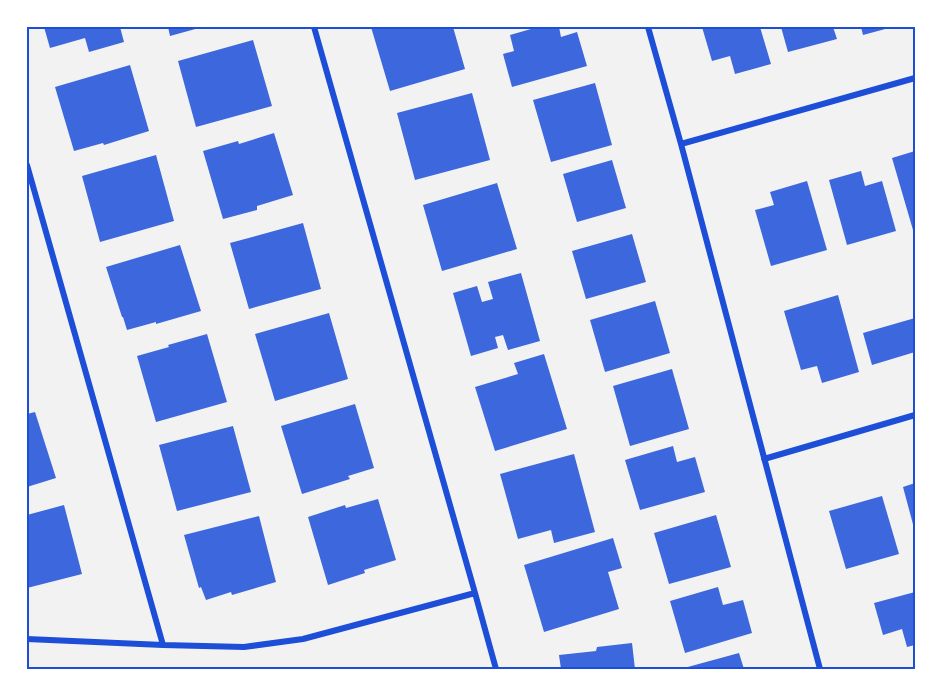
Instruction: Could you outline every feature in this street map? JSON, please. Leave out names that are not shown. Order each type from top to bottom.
[{"type":"street","points":[[314,27],[496,669]]},
{"type":"street","points":[[648,27],[820,669]]},
{"type":"street","points":[[681,144],[915,78]]},
{"type":"street","points":[[27,165],[163,645]]},
{"type":"street","points":[[764,459],[915,415]]},
{"type":"street","points":[[27,639],[244,647],[303,639],[476,593]]},
{"type":"building","points":[[44,27],[120,27],[124,42],[89,52],[85,38],[50,48]]},
{"type":"building","points":[[168,27],[199,27],[199,28],[170,36]]},
{"type":"building","points":[[371,27],[453,27],[465,69],[390,91]]},
{"type":"building","points":[[538,27],[559,27],[561,37],[577,32],[587,66],[512,87],[503,54],[514,51],[510,35]]},
{"type":"building","points":[[702,27],[760,27],[771,64],[735,74],[730,56],[712,61]]},
{"type":"building","points":[[781,27],[833,27],[837,39],[788,52]]},
{"type":"building","points":[[861,27],[889,27],[889,28],[863,35]]},
{"type":"building","points":[[253,40],[272,106],[196,127],[178,61]]},
{"type":"building","points":[[130,65],[149,131],[104,145],[103,143],[74,151],[55,87]]},
{"type":"building","points":[[595,83],[612,145],[551,162],[533,100]]},
{"type":"building","points":[[472,93],[490,160],[415,180],[397,113]]},
{"type":"building","points":[[274,133],[293,195],[257,206],[257,210],[223,219],[203,151],[238,141],[239,144]]},
{"type":"building","points":[[915,151],[915,230],[913,230],[892,158]]},
{"type":"building","points":[[156,155],[174,221],[100,242],[82,176]]},
{"type":"building","points":[[612,160],[626,208],[577,222],[563,174]]},
{"type":"building","points":[[861,171],[865,186],[882,181],[896,231],[847,245],[829,180]]},
{"type":"building","points":[[807,181],[827,250],[771,266],[755,210],[774,205],[770,192]]},
{"type":"building","points":[[497,183],[517,249],[442,271],[423,205]]},
{"type":"building","points":[[303,223],[321,289],[249,309],[230,243]]},
{"type":"building","points":[[632,234],[646,282],[586,299],[572,251]]},
{"type":"building","points":[[180,245],[201,311],[127,330],[106,267]]},
{"type":"building","points":[[521,273],[540,341],[508,350],[503,335],[495,337],[498,348],[471,356],[453,293],[477,286],[482,302],[493,299],[488,282]]},
{"type":"building","points":[[838,295],[859,372],[822,383],[817,366],[801,370],[784,311]]},
{"type":"building","points":[[655,301],[670,353],[605,372],[590,320]]},
{"type":"building","points":[[329,313],[348,379],[275,401],[255,334]]},
{"type":"building","points":[[915,318],[915,352],[872,365],[863,333]]},
{"type":"building","points":[[207,334],[227,402],[156,422],[137,356]]},
{"type":"building","points":[[544,354],[567,429],[495,451],[475,387],[518,374],[514,363]]},
{"type":"building","points":[[672,369],[689,429],[630,446],[613,386]]},
{"type":"building","points":[[355,404],[374,468],[348,476],[350,479],[302,494],[281,426]]},
{"type":"building","points":[[35,412],[56,478],[27,487],[27,414]]},
{"type":"building","points":[[233,426],[251,492],[177,511],[159,445]]},
{"type":"building","points":[[673,446],[677,462],[695,457],[705,492],[640,510],[625,460]]},
{"type":"building","points":[[574,454],[595,532],[554,543],[551,530],[518,539],[500,474]]},
{"type":"building","points":[[915,483],[915,528],[914,528],[903,487]]},
{"type":"building","points":[[882,496],[899,554],[846,569],[829,511]]},
{"type":"building","points":[[378,499],[396,560],[328,585],[308,517],[345,505],[346,508]]},
{"type":"building","points":[[64,505],[82,574],[27,588],[27,515]]},
{"type":"building","points":[[716,515],[731,567],[669,584],[654,533]]},
{"type":"building","points":[[259,516],[276,582],[206,600],[201,587],[199,588],[184,535]]},
{"type":"building","points":[[613,538],[622,568],[608,572],[619,609],[544,632],[524,565]]},
{"type":"building","points":[[718,587],[723,605],[743,600],[752,633],[685,653],[670,601]]},
{"type":"building","points":[[915,592],[915,645],[907,647],[902,629],[883,635],[874,603]]},
{"type":"building","points":[[632,643],[635,669],[561,669],[559,655],[596,651],[597,647]]},
{"type":"building","points":[[739,653],[744,669],[684,669],[684,668]]}]
